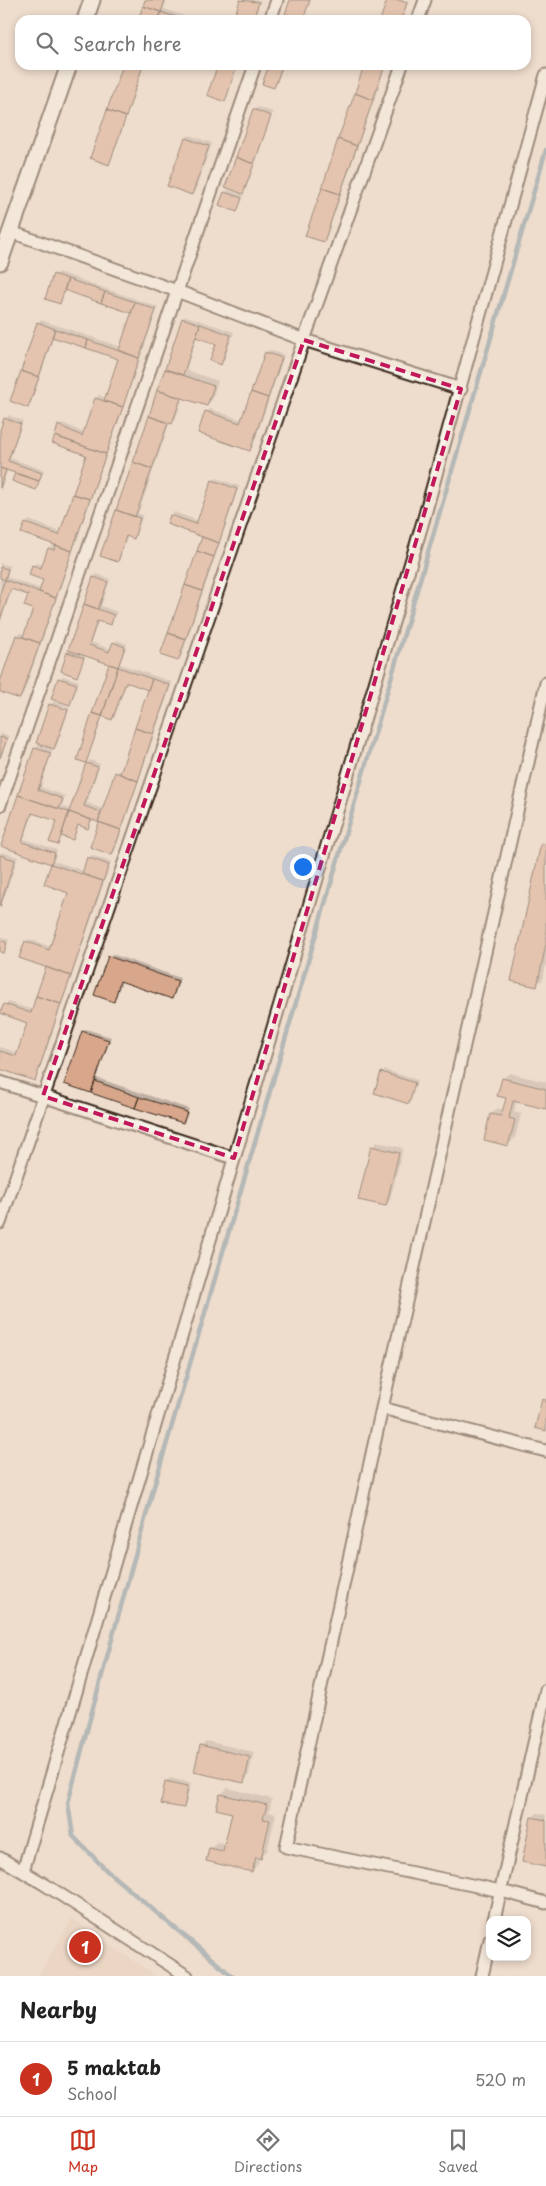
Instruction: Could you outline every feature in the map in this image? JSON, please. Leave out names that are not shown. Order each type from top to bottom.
[{"type":"street","points":[[87,15],[92,0]]},
{"type":"street","points":[[272,15],[277,0]]},
{"type":"street","points":[[420,15],[425,0]]},
{"type":"street","points":[[0,262],[67,70]]},
{"type":"street","points":[[0,806],[253,70]]},
{"type":"street","points":[[0,1223],[304,340],[400,70]]},
{"type":"street","points":[[23,1872],[461,389],[546,75]]},
{"type":"street","points":[[11,232],[177,291],[304,340],[461,389]]},
{"type":"street","points":[[546,683],[382,1408],[286,1847],[501,1892],[546,1904]]},
{"type":"street","points":[[0,1082],[234,1158]]},
{"type":"street","points":[[382,1408],[546,1451]]},
{"type":"street","points":[[495,1916],[546,1690]]},
{"type":"street","points":[[0,1858],[187,1976]]},
{"type":"street","points":[[482,1976],[486,1958]]},
{"type":"highlighted area","points":[[304,340],[461,389],[234,1158],[43,1096]]},
{"type":"shaded area","points":[[72,1919],[156,1976],[38,1976]]},
{"type":"building","points":[[145,0],[165,0],[161,12],[143,6]]},
{"type":"building","points":[[240,0],[259,2],[255,15],[235,15]]},
{"type":"building","points":[[290,0],[310,0],[305,15],[285,14]]},
{"type":"building","points":[[387,0],[399,0],[407,3],[403,15],[382,15]]},
{"type":"building","points":[[143,6],[161,12],[160,15],[140,15]]},
{"type":"building","points":[[121,70],[141,70],[126,117],[107,110]]},
{"type":"building","points":[[216,70],[235,70],[225,102],[207,95]]},
{"type":"building","points":[[267,70],[281,70],[274,88],[262,84]]},
{"type":"building","points":[[362,70],[383,70],[373,100],[355,93]]},
{"type":"building","points":[[355,93],[373,100],[357,146],[338,139]]},
{"type":"building","points":[[253,109],[271,116],[254,164],[236,157]]},
{"type":"building","points":[[107,110],[126,117],[109,165],[90,158]]},
{"type":"building","points":[[185,138],[209,146],[192,195],[167,186]]},
{"type":"building","points":[[338,139],[357,146],[340,194],[322,188]]},
{"type":"building","points":[[236,157],[254,164],[243,194],[225,187]]},
{"type":"building","points":[[322,188],[340,194],[324,242],[305,236]]},
{"type":"building","points":[[224,192],[242,198],[237,212],[219,205]]},
{"type":"building","points":[[53,274],[68,279],[60,304],[45,299]]},
{"type":"building","points":[[68,279],[105,292],[101,303],[64,290]]},
{"type":"building","points":[[105,292],[135,302],[131,313],[101,303]]},
{"type":"building","points":[[135,302],[156,310],[139,358],[119,350]]},
{"type":"building","points":[[182,318],[200,324],[183,375],[165,369]]},
{"type":"building","points":[[37,322],[55,329],[39,377],[21,371]]},
{"type":"building","points":[[200,324],[231,335],[221,365],[210,360],[216,344],[196,337]]},
{"type":"building","points":[[55,329],[88,340],[86,348],[52,337]]},
{"type":"building","points":[[88,340],[139,358],[123,407],[104,401],[118,359],[86,348]]},
{"type":"building","points":[[265,352],[282,358],[268,398],[251,392]]},
{"type":"building","points":[[165,369],[214,386],[207,406],[157,390]]},
{"type":"building","points":[[21,371],[39,377],[28,408],[10,401]]},
{"type":"building","points":[[157,390],[181,398],[172,424],[149,416]]},
{"type":"building","points":[[251,392],[268,398],[250,451],[198,433],[205,411],[240,423]]},
{"type":"building","points":[[95,398],[123,407],[106,454],[55,436],[58,425],[82,436]]},
{"type":"building","points":[[149,416],[168,423],[152,469],[133,462]]},
{"type":"building","points":[[4,418],[21,424],[8,461],[42,473],[39,481],[0,468],[0,430]]},
{"type":"building","points":[[55,436],[106,454],[90,499],[73,494],[86,455],[52,443]]},
{"type":"building","points":[[133,462],[152,469],[135,517],[116,510]]},
{"type":"building","points":[[0,468],[6,470],[0,488]]},
{"type":"building","points":[[15,473],[39,481],[36,490],[12,481]]},
{"type":"building","points":[[212,480],[237,489],[219,543],[167,524],[170,515],[196,524]]},
{"type":"building","points":[[73,494],[90,499],[72,551],[21,533],[25,523],[59,535]]},
{"type":"building","points":[[116,510],[140,518],[134,539],[126,536],[118,562],[100,556]]},
{"type":"building","points":[[202,537],[219,543],[214,557],[197,551]]},
{"type":"building","points":[[55,545],[72,551],[56,598],[39,592],[43,580],[29,575],[32,565],[41,568],[48,548],[54,550]]},
{"type":"building","points":[[197,551],[214,557],[202,591],[185,585]]},
{"type":"building","points":[[0,567],[8,569],[5,580],[0,578]]},
{"type":"building","points":[[93,577],[108,582],[98,609],[84,604]]},
{"type":"building","points":[[5,580],[56,598],[40,643],[23,637],[33,609],[24,606],[28,595],[11,589],[0,620],[0,593]]},
{"type":"building","points":[[185,585],[202,591],[186,639],[168,633]]},
{"type":"building","points":[[84,604],[114,615],[111,625],[97,621],[89,645],[109,652],[113,642],[125,647],[118,667],[68,650]]},
{"type":"building","points":[[168,633],[186,639],[178,661],[160,655]]},
{"type":"building","points":[[16,635],[40,643],[20,699],[0,692],[0,682]]},
{"type":"building","points":[[67,652],[84,658],[77,677],[61,671]]},
{"type":"building","points":[[109,664],[118,667],[102,716],[92,713]]},
{"type":"building","points":[[118,667],[152,679],[148,690],[126,682],[112,720],[102,716]]},
{"type":"building","points":[[58,678],[77,684],[70,705],[51,699]]},
{"type":"building","points":[[152,679],[170,685],[153,734],[135,728]]},
{"type":"building","points":[[49,704],[68,710],[54,749],[36,743]]},
{"type":"building","points":[[92,713],[102,716],[86,763],[77,760]]},
{"type":"building","points":[[135,728],[153,734],[138,781],[120,774]]},
{"type":"building","points":[[0,737],[7,739],[0,758]]},
{"type":"building","points":[[34,748],[51,753],[38,790],[63,799],[59,809],[18,795]]},
{"type":"building","points":[[86,763],[98,767],[84,806],[101,812],[98,822],[69,812]]},
{"type":"building","points":[[115,772],[138,781],[121,830],[98,822]]},
{"type":"building","points":[[18,795],[69,812],[58,845],[49,842],[57,821],[32,813],[22,842],[55,853],[51,864],[1,846]]},
{"type":"building","points":[[69,812],[91,820],[88,829],[78,825],[73,840],[61,836]]},
{"type":"building","points":[[99,822],[121,830],[112,855],[90,847]]},
{"type":"building","points":[[541,843],[546,845],[546,944],[537,987],[511,981]]},
{"type":"building","points":[[0,855],[15,860],[0,906]]},
{"type":"building","points":[[87,857],[109,865],[103,881],[82,874]]},
{"type":"building","points":[[51,864],[103,881],[71,976],[19,958],[25,941],[49,950],[68,893],[44,884]]},
{"type":"building","points":[[0,940],[7,943],[4,953],[0,952]]},
{"type":"building","points":[[108,956],[178,981],[172,999],[120,981],[114,1002],[94,995]]},
{"type":"building","points":[[46,967],[71,976],[61,1004],[36,996]]},
{"type":"building","points":[[36,996],[61,1004],[35,1081],[0,1069],[0,1051],[16,1056],[27,1023],[0,1013],[4,1004],[31,1013]]},
{"type":"building","points":[[82,1031],[109,1040],[91,1093],[64,1084]]},
{"type":"building","points":[[381,1072],[415,1083],[409,1104],[374,1093]]},
{"type":"building","points":[[502,1078],[546,1089],[546,1109],[513,1101],[509,1118],[515,1120],[508,1146],[484,1140],[490,1114],[501,1116],[506,1098],[497,1096]]},
{"type":"building","points":[[95,1081],[139,1097],[135,1108],[91,1093]]},
{"type":"building","points":[[139,1097],[187,1112],[183,1123],[135,1108]]},
{"type":"building","points":[[371,1146],[399,1153],[386,1206],[358,1200]]},
{"type":"building","points":[[542,1399],[546,1400],[546,1431],[535,1428]]},
{"type":"building","points":[[200,1745],[250,1757],[244,1783],[194,1772]]},
{"type":"building","points":[[165,1781],[188,1786],[184,1808],[161,1804]]},
{"type":"building","points":[[220,1794],[267,1805],[263,1819],[270,1820],[261,1859],[256,1857],[252,1872],[206,1861],[209,1848],[223,1851],[232,1813],[216,1809]]},
{"type":"building","points":[[531,1817],[546,1820],[546,1867],[522,1862]]},
{"type":"waterway","points":[[232,1976],[107,1871],[73,1836],[68,1803],[153,1490],[546,150]]},
{"type":"place","name":"5 maktab","points":[[85,1947]]}]
